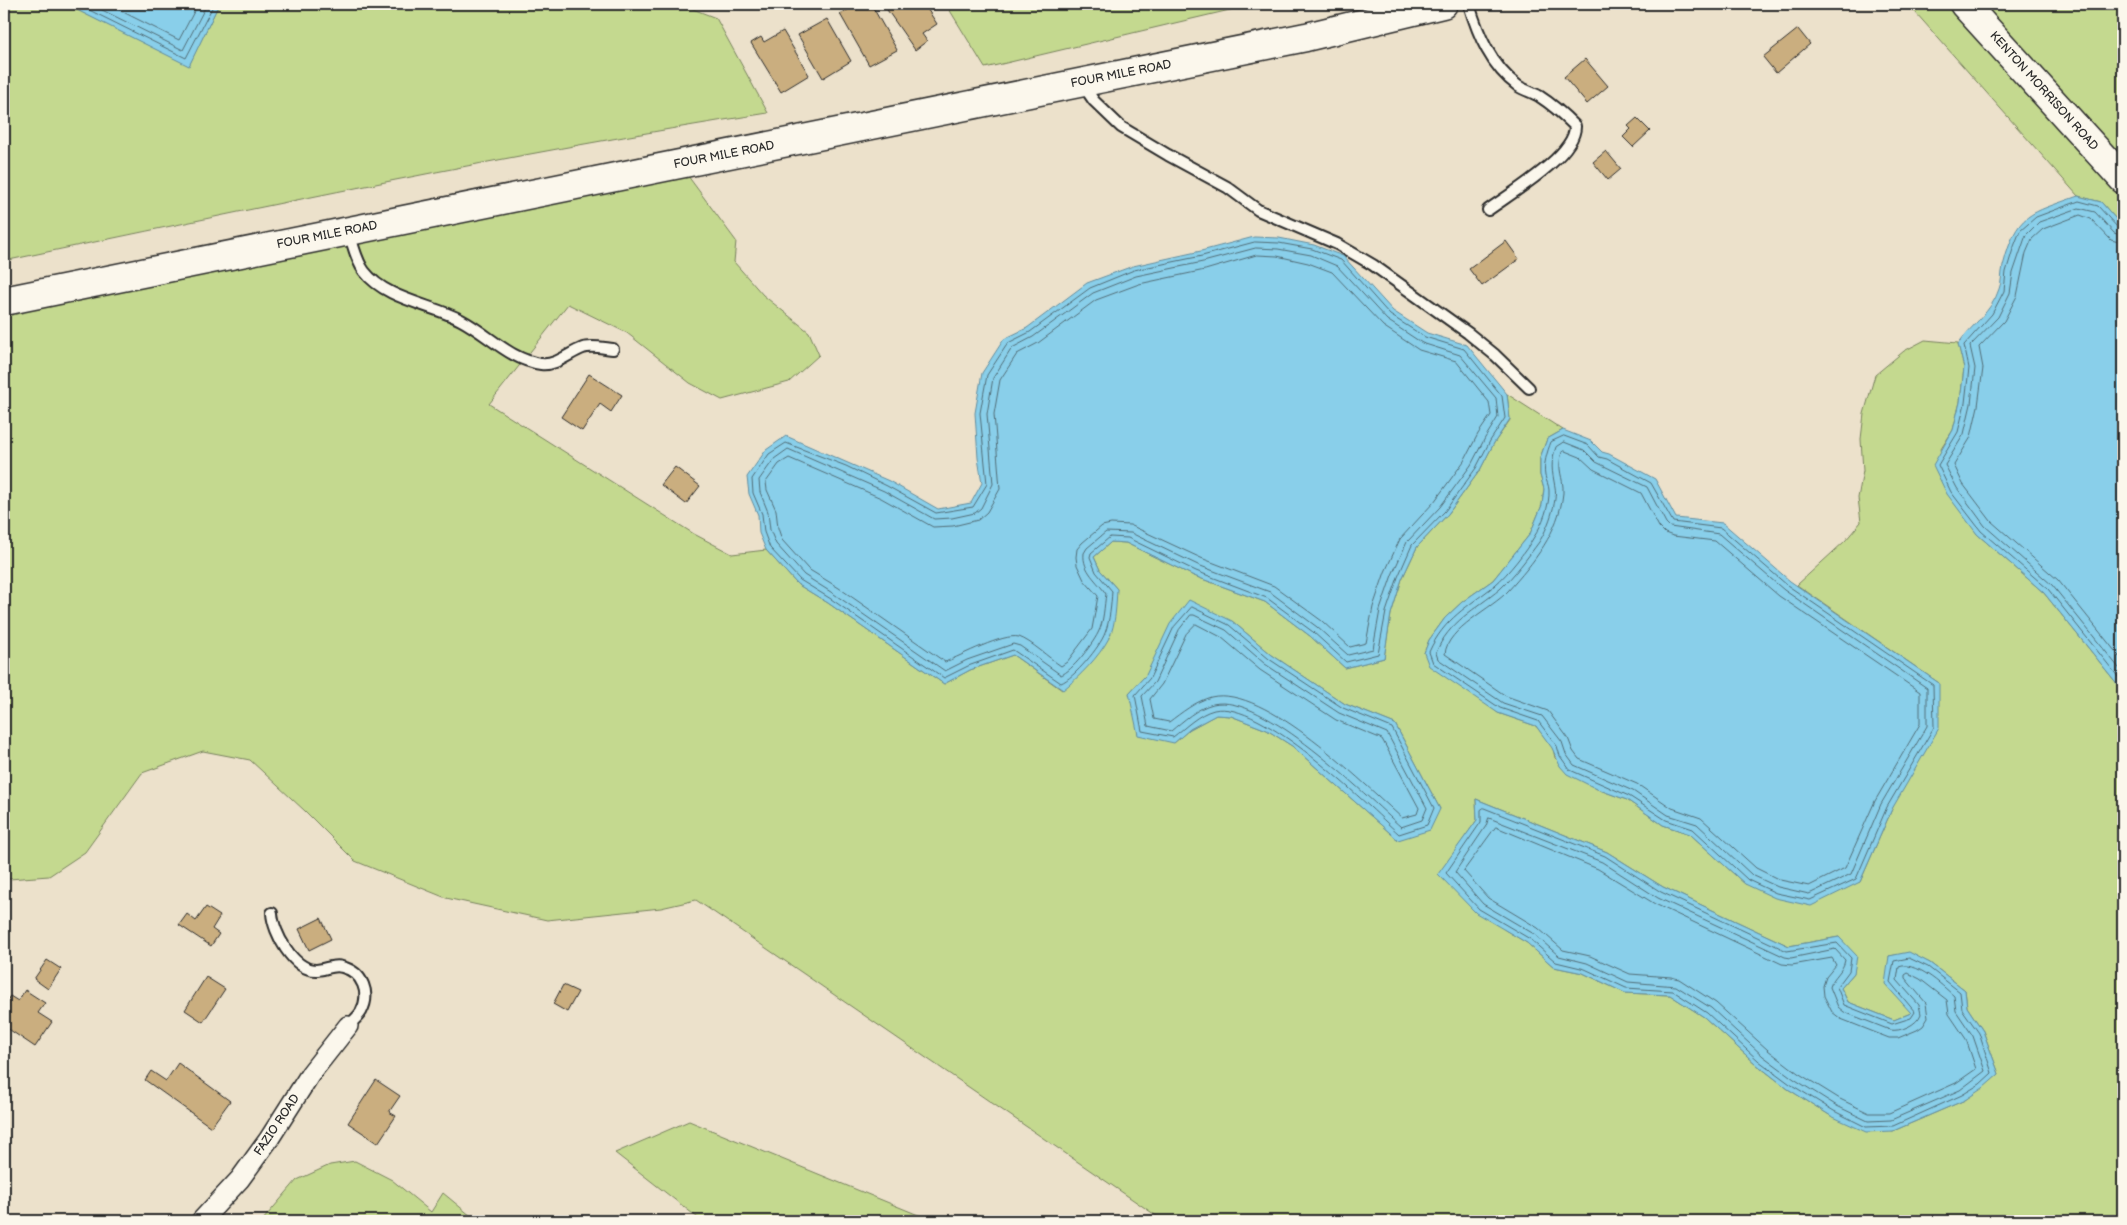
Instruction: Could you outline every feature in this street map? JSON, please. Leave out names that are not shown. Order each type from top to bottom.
[{"type":"main road","name":"FOUR MILE ROAD","points":[[4,301],[1306,37],[1443,4]]},
{"type":"main road","name":"KENTON MORRISON ROAD","points":[[1964,4],[2123,179]]},
{"type":"street","name":"FAZIO ROAD","points":[[201,1221],[240,1179],[269,1139],[311,1074],[348,1026]]},
{"type":"lane","points":[[1469,4],[1476,29],[1497,66],[1518,86],[1547,102],[1561,112],[1575,126],[1575,135],[1568,147],[1546,168],[1488,210]]},
{"type":"lane","points":[[1081,82],[1094,101],[1121,127],[1227,187],[1258,210],[1337,244],[1373,265],[1468,333],[1495,355],[1529,388]]},
{"type":"lane","points":[[349,231],[355,254],[364,271],[375,281],[396,295],[461,320],[523,359],[543,364],[561,360],[584,347],[613,349]]},
{"type":"lane","points":[[272,913],[280,939],[295,960],[314,970],[340,966],[352,970],[361,979],[366,989],[367,998],[361,1013],[348,1026]]},
{"type":"green space","points":[[4,4],[65,4],[189,65],[219,4],[680,4],[716,18],[768,113],[480,163],[4,261]]},
{"type":"green space","points":[[946,4],[1255,4],[985,68]]},
{"type":"green space","points":[[1908,4],[1953,4],[2123,191],[2123,227],[2101,202],[2078,196]]},
{"type":"green space","points":[[1976,4],[2123,4],[2123,166]]},
{"type":"green space","points":[[685,172],[736,241],[734,262],[763,295],[809,332],[819,355],[789,382],[722,400],[690,383],[627,333],[568,304],[489,404],[694,534],[732,554],[766,550],[797,584],[828,603],[944,684],[970,670],[1013,655],[1062,690],[1117,589],[1100,570],[1094,557],[1111,542],[1126,543],[1194,576],[1265,602],[1310,636],[1345,668],[1384,658],[1391,614],[1402,579],[1417,547],[1448,514],[1480,470],[1494,443],[1510,420],[1507,394],[1563,430],[1547,439],[1540,458],[1540,475],[1544,489],[1542,505],[1530,534],[1493,580],[1462,602],[1445,618],[1429,640],[1424,653],[1498,713],[1536,726],[1553,748],[1555,758],[1578,778],[1597,789],[1627,800],[1663,825],[1690,834],[1745,884],[1860,882],[1892,809],[1939,683],[1797,585],[1845,541],[1861,522],[1858,498],[1863,471],[1861,439],[1864,414],[1875,375],[1904,351],[1925,340],[1958,343],[1964,368],[1960,402],[1953,430],[1941,449],[1977,534],[2044,593],[2123,691],[2123,1221],[1164,1221],[696,900],[661,908],[547,920],[446,898],[355,861],[250,760],[203,751],[142,773],[85,852],[49,876],[9,879],[4,876],[4,311]],"holes":[[[1232,621],[1272,655],[1345,704],[1395,724],[1440,809],[1398,840],[1292,746],[1267,730],[1231,716],[1216,715],[1190,729],[1174,743],[1129,693],[1146,675]],[[1476,799],[1607,852],[1663,887],[1789,946],[1839,937],[1854,973],[1841,988],[1848,1002],[1894,1020],[1911,1013],[1889,956],[1909,953],[1930,963],[1965,990],[1967,1007],[1983,1031],[1999,1074],[1965,1100],[1893,1131],[1831,1116],[1788,1089],[1756,1064],[1704,1017],[1670,995],[1625,993],[1583,973],[1554,967],[1527,943],[1505,930],[1439,874],[1477,820]]]},
{"type":"green space","points":[[689,1121],[933,1221],[702,1221],[615,1153]]},
{"type":"green space","points":[[355,1161],[392,1180],[431,1212],[443,1193],[477,1221],[262,1221],[297,1180],[330,1165]]},
{"type":"water","points":[[65,4],[219,4],[189,66]]},
{"type":"water","points":[[2078,196],[2101,202],[2123,227],[2123,691],[2044,593],[1977,534],[1947,494],[1933,465],[1953,430],[1960,402],[1964,368],[1958,344],[1986,312],[1996,297],[2001,284],[2008,248],[2014,235],[2027,217]]},
{"type":"water","points":[[1254,237],[1279,238],[1314,245],[1343,256],[1393,311],[1427,333],[1467,345],[1507,394],[1510,419],[1494,443],[1480,470],[1448,514],[1417,547],[1402,579],[1391,614],[1384,658],[1345,668],[1310,636],[1265,602],[1194,576],[1126,543],[1111,542],[1094,557],[1100,570],[1117,589],[1113,627],[1109,638],[1100,652],[1069,685],[1063,690],[1013,655],[970,670],[944,684],[828,603],[797,584],[766,550],[759,533],[758,515],[749,494],[747,477],[766,450],[786,436],[889,481],[938,509],[971,503],[982,483],[975,413],[982,373],[1004,339],[1027,328],[1087,283],[1133,266]]},
{"type":"water","points":[[1563,430],[1591,441],[1602,452],[1655,479],[1676,518],[1723,523],[1790,581],[1939,683],[1939,728],[1892,809],[1860,882],[1811,906],[1775,898],[1745,884],[1690,834],[1663,825],[1627,800],[1597,789],[1567,774],[1560,766],[1552,748],[1536,726],[1498,713],[1429,666],[1424,653],[1429,640],[1445,618],[1462,602],[1493,580],[1530,534],[1542,505],[1544,489],[1540,475],[1540,458],[1547,439]]},
{"type":"water","points":[[1189,600],[1232,621],[1272,655],[1345,704],[1395,724],[1440,809],[1430,830],[1398,840],[1292,746],[1267,730],[1231,716],[1216,715],[1190,729],[1174,743],[1138,735],[1129,693],[1146,675],[1170,624]]},
{"type":"water","points":[[1476,799],[1607,852],[1663,887],[1789,946],[1839,937],[1857,956],[1854,973],[1841,988],[1848,1002],[1894,1020],[1911,1013],[1885,984],[1889,956],[1909,952],[1930,963],[1965,990],[1967,1007],[1983,1031],[1999,1074],[1965,1100],[1893,1131],[1866,1132],[1831,1116],[1788,1089],[1756,1064],[1704,1017],[1670,995],[1625,993],[1583,973],[1554,967],[1527,943],[1476,913],[1438,874],[1477,820]]},
{"type":"building","points":[[859,4],[871,4],[897,50],[869,65],[840,14]]},
{"type":"building","points":[[883,4],[924,4],[937,24],[922,34],[927,41],[915,50]]},
{"type":"building","points":[[827,19],[851,61],[823,78],[798,35]]},
{"type":"building","points":[[1798,29],[1810,44],[1776,73],[1763,57]]},
{"type":"building","points":[[783,31],[809,75],[781,92],[751,43],[761,37],[764,42]]},
{"type":"building","points":[[1585,59],[1608,86],[1587,104],[1564,77]]},
{"type":"building","points":[[1637,118],[1650,131],[1633,147],[1623,137],[1631,129],[1628,126]]},
{"type":"building","points":[[1606,151],[1621,169],[1608,180],[1593,162]]},
{"type":"building","points":[[1506,241],[1519,259],[1482,286],[1469,269]]},
{"type":"building","points":[[589,374],[622,395],[611,412],[600,404],[582,431],[561,417]]},
{"type":"building","points":[[675,467],[700,486],[686,504],[661,485]]},
{"type":"building","points":[[206,907],[220,916],[212,929],[219,934],[211,946],[179,925],[187,914],[196,921]]},
{"type":"building","points":[[321,918],[331,939],[309,950],[299,929]]},
{"type":"building","points":[[47,960],[61,969],[48,989],[34,979]]},
{"type":"building","points":[[206,977],[225,989],[203,1022],[185,1010]]},
{"type":"building","points":[[563,985],[578,992],[567,1012],[553,1004]]},
{"type":"building","points":[[25,990],[45,1003],[38,1013],[52,1022],[35,1047],[4,1026],[4,1005],[10,996],[18,1001]]},
{"type":"building","points":[[178,1063],[230,1101],[211,1127],[145,1080],[151,1071],[166,1081]]},
{"type":"building","points":[[376,1080],[400,1096],[389,1112],[396,1116],[378,1143],[348,1123]]}]
